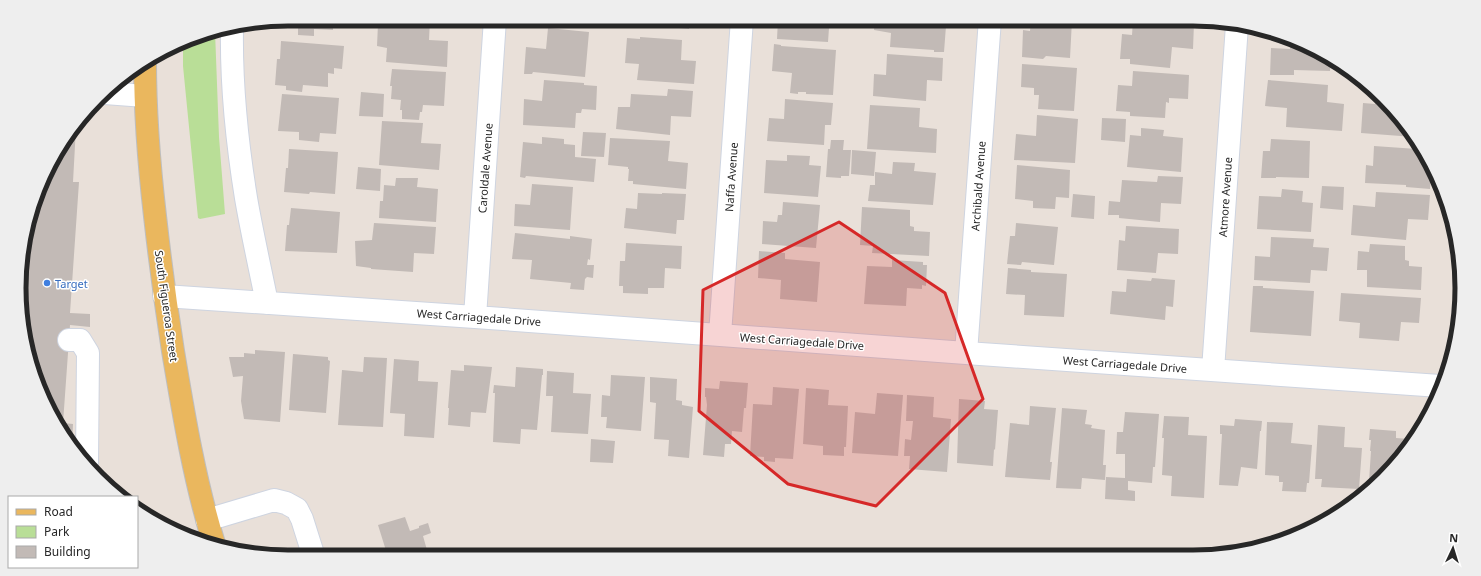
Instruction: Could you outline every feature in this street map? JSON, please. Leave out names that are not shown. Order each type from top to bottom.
[{"type":"main road","name":"South Figueroa Street","points":[[145,68],[148,154],[164,296],[188,440],[213,539]]},
{"type":"street","name":"Caroldale Avenue","points":[[475,316],[495,26]]},
{"type":"street","name":"Naffa Avenue","points":[[720,335],[742,26]]},
{"type":"street","name":"Archibald Avenue","points":[[966,354],[989,26]]},
{"type":"street","name":"Atmore Avenue","points":[[1213,370],[1237,30]]},
{"type":"street","points":[[232,32],[236,129],[246,199],[267,303]]},
{"type":"street","points":[[112,94],[145,96]]},
{"type":"street","name":"West Carriagedale Drive","points":[[164,296],[475,316],[966,354],[1436,386]]},
{"type":"street","points":[[69,340],[80,340],[88,353],[87,456]]},
{"type":"street","points":[[207,520],[274,500],[286,503],[297,509],[312,550]]},
{"type":"highlighted area","points":[[839,222],[945,293],[983,399],[876,506],[788,484],[699,411],[703,290]]},
{"type":"green space","points":[[215,36],[219,137],[225,214],[200,219],[198,218],[183,66],[183,48]]},
{"type":"building","points":[[333,26],[333,30],[314,29],[314,36],[298,35],[298,28],[275,27]]},
{"type":"building","points":[[378,26],[430,26],[429,40],[448,41],[447,67],[386,62],[387,48],[377,46]]},
{"type":"building","points":[[659,26],[689,26],[689,29]]},
{"type":"building","points":[[778,26],[835,26],[835,28],[829,28],[828,42],[777,39]]},
{"type":"building","points":[[874,26],[946,26],[944,52],[890,47],[891,33],[874,30]]},
{"type":"building","points":[[1030,26],[1072,26],[1070,58],[1046,56],[1043,59],[1022,57],[1023,30],[1030,31]]},
{"type":"building","points":[[1133,26],[1194,26],[1193,49],[1172,47],[1170,68],[1130,64],[1130,59],[1120,59],[1122,34],[1132,35]]},
{"type":"building","points":[[548,28],[589,32],[585,77],[533,72],[532,74],[524,74],[526,47],[546,49]]},
{"type":"building","points":[[640,37],[682,40],[681,60],[696,61],[694,84],[637,80],[639,64],[625,63],[627,38],[640,39]]},
{"type":"building","points":[[281,41],[344,46],[342,69],[334,68],[334,74],[328,73],[328,87],[303,85],[302,92],[286,90],[286,86],[275,85],[277,59],[280,59]]},
{"type":"building","points":[[774,44],[781,46],[836,50],[833,95],[806,94],[806,92],[798,92],[798,94],[790,93],[792,73],[772,71]]},
{"type":"building","points":[[1290,45],[1324,61],[1330,65],[1330,71],[1294,70],[1294,75],[1270,75],[1271,48],[1290,49]]},
{"type":"building","points":[[887,54],[943,58],[942,81],[927,80],[926,101],[873,96],[874,74],[886,75]]},
{"type":"building","points":[[1022,64],[1077,68],[1074,111],[1038,109],[1039,95],[1034,95],[1034,88],[1021,87]]},
{"type":"building","points":[[392,69],[446,72],[444,106],[423,105],[419,120],[402,119],[402,110],[400,110],[401,100],[391,99],[392,86],[390,86]]},
{"type":"building","points":[[1133,71],[1189,75],[1188,99],[1169,98],[1169,103],[1166,102],[1165,118],[1130,116],[1130,112],[1116,111],[1118,85],[1132,86]]},
{"type":"building","points":[[544,80],[584,83],[584,85],[597,86],[596,110],[582,109],[581,113],[576,113],[575,128],[523,125],[524,99],[542,101]]},
{"type":"building","points":[[1268,80],[1328,85],[1327,102],[1344,104],[1342,131],[1286,127],[1287,108],[1265,106]]},
{"type":"building","points":[[668,89],[693,91],[691,117],[671,116],[670,135],[616,129],[618,107],[630,107],[631,94],[667,96]]},
{"type":"building","points":[[361,92],[384,94],[383,117],[359,116]]},
{"type":"building","points":[[282,94],[339,98],[336,134],[320,133],[319,142],[299,140],[299,132],[278,131]]},
{"type":"building","points":[[785,99],[833,103],[831,125],[825,125],[824,145],[767,141],[769,118],[784,119]]},
{"type":"building","points":[[1375,100],[1390,115],[1407,136],[1361,133],[1363,103],[1375,104]]},
{"type":"building","points":[[870,105],[920,108],[919,127],[937,129],[936,153],[867,149]]},
{"type":"building","points":[[1037,115],[1078,119],[1075,163],[1014,160],[1016,134],[1036,136]]},
{"type":"building","points":[[1102,118],[1126,119],[1125,142],[1101,140]]},
{"type":"building","points":[[382,121],[423,123],[421,143],[441,144],[439,170],[379,165]]},
{"type":"building","points":[[1141,128],[1164,130],[1163,136],[1183,138],[1181,172],[1127,167],[1130,135],[1141,136]]},
{"type":"building","points":[[583,132],[606,133],[604,157],[581,156]]},
{"type":"building","name":"Target","points":[[76,135],[73,182],[79,182],[70,313],[90,314],[90,327],[70,325],[63,422],[46,388],[35,356],[28,322],[26,288],[28,254],[40,204],[53,172]]},
{"type":"building","points":[[542,137],[564,139],[564,144],[575,145],[575,157],[596,159],[594,182],[526,176],[525,178],[520,177],[523,142],[542,144]]},
{"type":"building","points":[[610,138],[670,141],[668,161],[688,163],[686,189],[633,184],[633,181],[628,181],[628,167],[608,165]]},
{"type":"building","points":[[1271,139],[1310,141],[1309,178],[1261,178],[1263,151],[1270,151]]},
{"type":"building","points":[[831,140],[844,140],[843,150],[851,150],[849,176],[841,176],[841,178],[826,177],[828,149],[830,149]]},
{"type":"building","points":[[1374,146],[1415,149],[1431,179],[1430,189],[1406,187],[1406,185],[1365,183],[1366,165],[1373,166]]},
{"type":"building","points":[[289,149],[338,152],[335,194],[284,192],[286,168],[288,168]]},
{"type":"building","points":[[852,150],[876,152],[874,176],[851,174]]},
{"type":"building","points":[[787,155],[810,156],[809,165],[821,166],[818,197],[764,193],[766,160],[787,161]]},
{"type":"building","points":[[893,162],[915,163],[914,171],[936,173],[933,205],[868,201],[870,185],[875,185],[875,172],[892,174]]},
{"type":"building","points":[[1017,165],[1070,170],[1069,198],[1056,197],[1055,209],[1033,208],[1033,201],[1015,199]]},
{"type":"building","points":[[358,167],[381,169],[380,191],[356,189]]},
{"type":"building","points":[[1158,176],[1183,177],[1181,204],[1161,203],[1160,222],[1119,218],[1119,215],[1108,215],[1109,201],[1120,202],[1122,180],[1157,182]]},
{"type":"building","points":[[396,178],[418,178],[417,187],[438,189],[436,222],[379,218],[380,201],[383,201],[384,185],[395,186]]},
{"type":"building","points":[[532,184],[573,187],[570,230],[514,226],[515,204],[530,205]]},
{"type":"building","points":[[1322,186],[1344,187],[1343,210],[1320,208]]},
{"type":"building","points":[[1282,189],[1303,191],[1302,202],[1313,203],[1311,232],[1257,229],[1259,196],[1281,197]]},
{"type":"building","points":[[1376,192],[1430,195],[1428,220],[1408,219],[1406,240],[1351,235],[1353,205],[1375,207]]},
{"type":"building","points":[[638,193],[686,194],[684,220],[677,220],[676,234],[624,228],[626,208],[637,209]]},
{"type":"building","points":[[1073,194],[1095,196],[1094,219],[1071,217]]},
{"type":"building","points":[[783,202],[820,205],[816,248],[762,244],[763,221],[777,222],[778,215],[782,215]]},
{"type":"building","points":[[862,207],[910,210],[910,226],[914,227],[914,231],[930,232],[929,256],[872,253],[873,246],[860,245]]},
{"type":"building","points":[[291,208],[340,212],[337,253],[285,251],[287,225],[289,225]]},
{"type":"building","points":[[374,223],[436,227],[434,254],[414,253],[413,272],[371,269],[356,266],[355,241],[372,240]]},
{"type":"building","points":[[1016,223],[1058,227],[1054,265],[1022,262],[1021,265],[1007,264],[1010,236],[1015,236]]},
{"type":"building","points":[[1126,226],[1179,229],[1178,254],[1158,253],[1156,273],[1117,270],[1119,240],[1125,241]]},
{"type":"building","points":[[515,233],[570,239],[570,236],[592,239],[590,260],[588,259],[587,265],[594,265],[593,278],[587,277],[585,279],[584,290],[570,289],[571,283],[530,279],[532,260],[512,259]]},
{"type":"building","points":[[1271,237],[1314,239],[1313,247],[1329,248],[1327,271],[1311,270],[1310,283],[1254,280],[1255,256],[1270,257]]},
{"type":"building","points":[[626,243],[682,246],[681,269],[665,268],[664,288],[648,288],[648,294],[623,293],[623,286],[619,286],[620,261],[625,261]]},
{"type":"building","points":[[1370,244],[1405,246],[1405,260],[1409,261],[1409,266],[1422,267],[1421,290],[1367,287],[1367,270],[1357,270],[1358,251],[1369,252]]},
{"type":"building","points":[[759,251],[785,253],[785,259],[820,262],[817,302],[780,299],[781,280],[758,278]]},
{"type":"building","points":[[892,260],[923,262],[923,265],[927,265],[926,286],[922,285],[922,289],[907,288],[906,306],[864,304],[867,266],[892,267]]},
{"type":"building","points":[[1008,268],[1031,270],[1031,272],[1067,274],[1064,317],[1024,315],[1025,295],[1006,294]]},
{"type":"building","points":[[1152,278],[1175,280],[1173,307],[1166,306],[1165,320],[1110,314],[1112,291],[1126,292],[1127,279],[1151,281]]},
{"type":"building","points":[[1253,286],[1314,291],[1311,336],[1250,332]]},
{"type":"building","points":[[1341,293],[1421,298],[1419,323],[1401,322],[1399,341],[1359,338],[1360,323],[1339,321]]},
{"type":"building","points":[[255,350],[285,352],[280,422],[244,419],[241,401],[243,376],[233,377],[229,357],[244,357],[244,353],[255,354]]},
{"type":"building","points":[[293,354],[328,357],[328,360],[330,361],[326,413],[289,410]]},
{"type":"building","points":[[364,357],[387,358],[383,427],[338,425],[342,370],[363,372]]},
{"type":"building","points":[[394,359],[419,361],[418,381],[438,382],[434,438],[404,436],[405,414],[390,413]]},
{"type":"building","points":[[464,365],[492,367],[486,413],[471,412],[470,427],[448,425],[451,370],[464,371]]},
{"type":"building","points":[[516,367],[543,369],[537,430],[521,429],[520,444],[493,442],[494,385],[515,387]]},
{"type":"building","points":[[547,371],[574,373],[573,393],[591,394],[588,434],[551,432],[553,396],[546,396]]},
{"type":"building","points":[[611,375],[645,377],[641,431],[606,428],[607,417],[601,417],[602,395],[610,396]]},
{"type":"building","points":[[650,377],[677,379],[676,400],[682,401],[682,405],[693,407],[689,458],[668,456],[669,440],[654,439],[656,403],[650,402]]},
{"type":"building","points":[[720,381],[748,383],[742,432],[732,431],[731,444],[725,444],[724,457],[703,455],[707,405],[705,388],[719,389]]},
{"type":"building","points":[[773,387],[799,389],[793,459],[775,458],[775,462],[764,461],[764,457],[750,456],[753,404],[772,405]]},
{"type":"building","points":[[806,388],[829,390],[828,405],[848,406],[846,447],[844,447],[844,456],[823,455],[823,446],[803,444]]},
{"type":"building","points":[[877,393],[903,395],[898,456],[852,453],[855,412],[875,414]]},
{"type":"building","points":[[907,395],[934,397],[933,417],[951,419],[947,472],[909,469],[910,456],[904,456],[905,439],[911,440],[913,421],[906,421]]},
{"type":"building","points":[[959,399],[985,401],[984,409],[998,410],[993,466],[957,463]]},
{"type":"building","points":[[1030,406],[1056,408],[1050,462],[1052,462],[1050,480],[1005,477],[1010,423],[1029,425]]},
{"type":"building","points":[[1062,408],[1087,410],[1085,424],[1092,425],[1091,428],[1105,430],[1103,465],[1106,465],[1105,480],[1082,478],[1081,489],[1056,488]]},
{"type":"building","points":[[1125,412],[1159,414],[1155,467],[1153,467],[1152,483],[1128,481],[1128,490],[1135,491],[1135,501],[1105,499],[1106,477],[1125,478],[1125,454],[1116,454],[1117,432],[1123,432]]},
{"type":"building","points":[[1164,416],[1189,417],[1188,435],[1207,436],[1204,498],[1171,496],[1172,476],[1162,475],[1164,438],[1162,438]]},
{"type":"building","points":[[1235,419],[1262,421],[1257,469],[1241,467],[1238,486],[1219,485],[1222,434],[1220,434],[1220,425],[1234,426]]},
{"type":"building","points":[[1267,422],[1293,423],[1291,443],[1312,445],[1309,483],[1307,483],[1306,492],[1282,491],[1283,482],[1279,482],[1279,476],[1265,475]]},
{"type":"building","name":"Target","points":[[63,423],[73,424],[72,437]]},
{"type":"building","points":[[1318,425],[1345,427],[1344,447],[1362,448],[1359,489],[1321,487],[1322,479],[1315,479]]},
{"type":"building","points":[[1370,429],[1396,431],[1396,438],[1407,439],[1390,461],[1370,481],[1371,440],[1369,440]]},
{"type":"building","points":[[591,439],[615,441],[613,463],[590,462]]},
{"type":"building","points":[[405,517],[410,531],[428,523],[431,533],[423,536],[427,550],[386,550],[378,525]]},
{"type":"place","name":"Target","points":[[47,283]]}]
